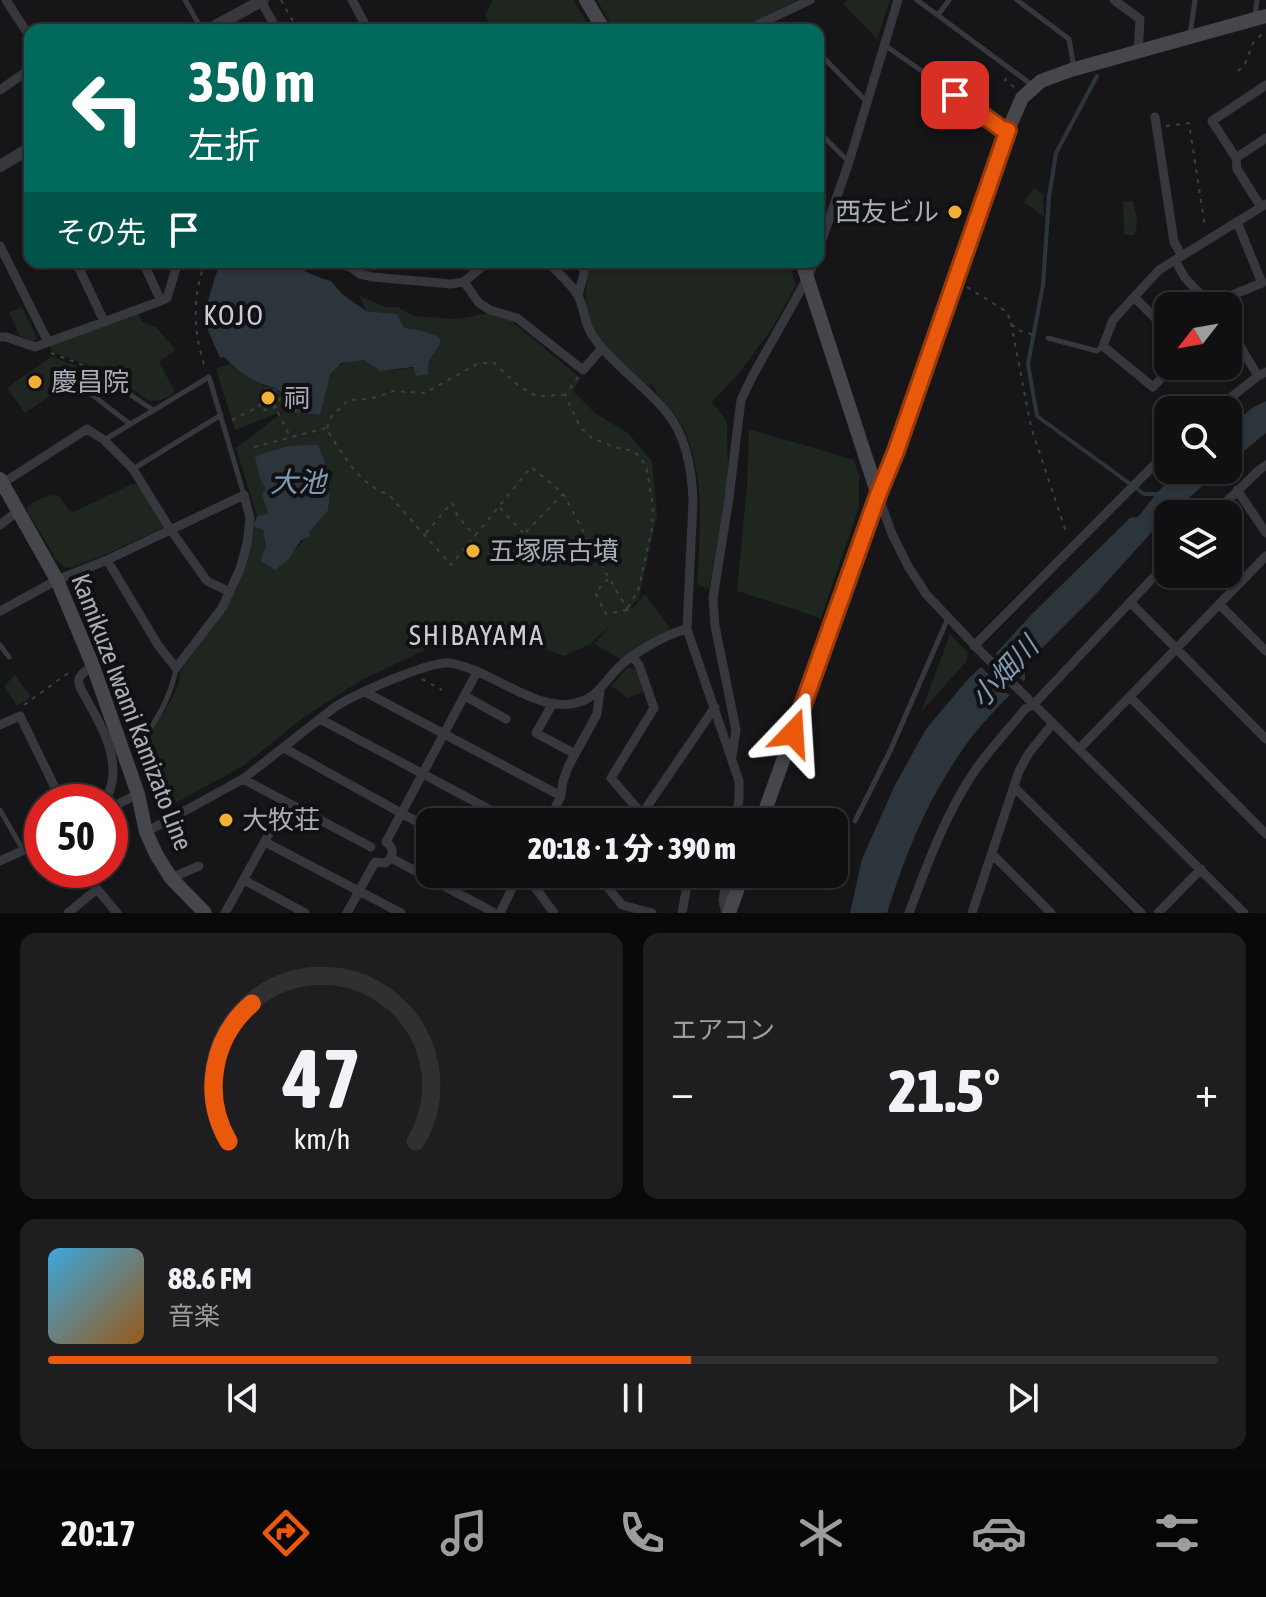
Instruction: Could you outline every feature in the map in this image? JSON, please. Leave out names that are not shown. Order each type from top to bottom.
[{"type":"main road","points":[[586,0],[600,24]]},
{"type":"main road","points":[[766,808],[896,451],[1008,130],[1027,87],[1071,70],[1260,18]]},
{"type":"main road","points":[[804,268],[878,495]]},
{"type":"main road","name":"Kamikuze Iwami Kamizato Line","points":[[1,481],[57,580],[87,670],[138,794],[146,832],[156,854],[171,878],[205,913]]},
{"type":"main road","points":[[728,913],[738,888]]},
{"type":"street","points":[[6,0],[24,28]]},
{"type":"street","points":[[352,0],[365,24]]},
{"type":"street","points":[[759,24],[810,0]]},
{"type":"street","points":[[824,234],[898,0]]},
{"type":"street","points":[[1114,0],[1140,19],[1138,53]]},
{"type":"street","points":[[219,24],[262,1],[274,24]]},
{"type":"street","points":[[0,90],[24,73]]},
{"type":"street","points":[[1160,380],[1153,387],[1103,346],[1113,320],[1159,270],[1264,206],[1237,169],[1236,158],[1212,121],[1266,85]]},
{"type":"street","points":[[1155,117],[1174,242],[1185,278],[1210,304],[1262,283],[1237,222]]},
{"type":"street","points":[[1236,158],[1266,138]]},
{"type":"street","points":[[0,166],[24,152]]},
{"type":"street","points":[[824,218],[828,222]]},
{"type":"street","points":[[0,246],[48,342]]},
{"type":"street","points":[[79,268],[104,321]]},
{"type":"street","points":[[146,268],[161,301]]},
{"type":"street","points":[[0,337],[35,347],[161,301],[167,298],[176,268]]},
{"type":"street","points":[[352,268],[373,277],[451,284],[464,282],[480,268]]},
{"type":"street","points":[[553,268],[578,295],[584,320],[593,337],[670,416],[685,448],[693,501],[687,629],[739,781],[737,808]]},
{"type":"street","points":[[578,295],[584,268]]},
{"type":"street","points":[[732,758],[736,730],[715,626],[713,598],[741,400],[812,268]]},
{"type":"street","points":[[464,282],[479,303],[490,310],[517,318],[583,370],[602,348]]},
{"type":"street","points":[[1135,298],[1154,317]]},
{"type":"street","points":[[1233,396],[1262,374],[1242,349]]},
{"type":"street","points":[[1,481],[87,429],[104,440],[133,469],[207,581],[230,592]]},
{"type":"street","points":[[976,648],[1154,464]]},
{"type":"street","points":[[1227,500],[1266,465]]},
{"type":"street","points":[[1237,490],[1266,533]]},
{"type":"street","points":[[0,611],[57,580],[107,560],[244,495],[250,518],[247,544],[230,592],[176,668],[158,645],[107,560]]},
{"type":"street","points":[[878,495],[892,534],[926,594],[976,648],[1244,913]]},
{"type":"street","points":[[0,525],[19,510]]},
{"type":"street","points":[[1079,749],[1266,556]]},
{"type":"street","points":[[909,913],[942,833],[975,772],[1030,700],[1154,577]]},
{"type":"street","points":[[1130,602],[1266,739]]},
{"type":"street","points":[[1219,604],[1266,651]]},
{"type":"street","points":[[146,832],[243,779],[348,699],[411,673],[450,663],[521,693],[553,703],[569,704],[588,699],[633,657],[676,632],[687,629]]},
{"type":"street","points":[[633,657],[639,665],[654,708],[611,778],[642,814],[715,707]]},
{"type":"street","points":[[87,670],[79,685],[96,715],[110,751],[113,766],[111,784]]},
{"type":"street","points":[[386,842],[477,672]]},
{"type":"street","points":[[556,808],[563,781],[597,714],[600,691]]},
{"type":"street","points":[[365,692],[561,796]]},
{"type":"street","points":[[465,696],[506,719]]},
{"type":"street","points":[[1130,697],[1266,834]]},
{"type":"street","points":[[553,703],[536,733],[575,754]]},
{"type":"street","points":[[0,725],[20,716],[53,784]]},
{"type":"street","points":[[320,719],[486,808]]},
{"type":"street","points":[[972,913],[1022,764],[1053,723]]},
{"type":"street","points":[[284,748],[416,821]]},
{"type":"street","points":[[243,779],[371,847]]},
{"type":"street","points":[[1014,787],[1141,913]]},
{"type":"street","points":[[128,799],[138,794]]},
{"type":"street","points":[[225,913],[286,803]]},
{"type":"street","points":[[265,842],[401,913]]},
{"type":"street","points":[[376,842],[386,842],[392,851],[391,858],[382,864],[375,862],[371,857],[371,847],[376,842]]},
{"type":"street","points":[[0,861],[23,850]]},
{"type":"street","points":[[992,854],[1051,913]]},
{"type":"street","points":[[391,858],[497,913],[511,888]]},
{"type":"street","points":[[347,913],[375,862]]},
{"type":"street","points":[[171,878],[199,866]]},
{"type":"street","points":[[1158,913],[1201,869]]},
{"type":"street","points":[[244,880],[305,913]]},
{"type":"street","points":[[531,888],[554,913]]},
{"type":"street","points":[[606,888],[620,909],[652,913]]},
{"type":"street","points":[[682,913],[686,888]]},
{"type":"street","points":[[725,888],[723,901],[728,913]]},
{"type":"street","points":[[68,913],[97,889],[117,913]]},
{"type":"lane","points":[[185,0],[199,24]]},
{"type":"lane","points":[[917,0],[1027,87]]},
{"type":"lane","points":[[938,15],[949,0]]},
{"type":"lane","points":[[1017,0],[1069,39],[1073,62],[1071,70]]},
{"type":"lane","points":[[1190,38],[1195,0]]},
{"type":"lane","points":[[1257,0],[1260,18]]},
{"type":"lane","points":[[885,45],[1002,129],[1008,130]]},
{"type":"lane","points":[[824,58],[866,101]]},
{"type":"lane","points":[[824,137],[849,162]]},
{"type":"lane","points":[[1048,338],[1097,351],[1103,346]]},
{"type":"lane","points":[[104,440],[209,377],[244,495]]},
{"type":"lane","points":[[130,424],[91,394],[110,381],[153,410]]},
{"type":"lane","points":[[133,469],[221,415]]},
{"type":"lane","points":[[855,821],[891,749],[948,617]]},
{"type":"lane","points":[[0,645],[9,657]]},
{"type":"lane","points":[[149,731],[173,687],[176,668]]},
{"type":"lane","points":[[0,810],[23,850]]},
{"type":"path","points":[[281,0],[295,24]]},
{"type":"path","points":[[1238,71],[1245,64],[1253,43],[1264,32]]},
{"type":"path","points":[[1014,87],[1005,80],[1007,78],[1027,87]]},
{"type":"path","points":[[1156,128],[1189,123],[1206,241]]},
{"type":"path","points":[[203,268],[195,303],[196,333],[209,377]]},
{"type":"path","points":[[959,283],[1007,312],[1031,427],[1069,541],[1074,545]]},
{"type":"path","points":[[1011,323],[1017,330],[1038,336]]},
{"type":"path","points":[[35,347],[96,370],[110,381]]},
{"type":"path","points":[[326,428],[331,417],[348,400],[370,399],[394,391],[425,393],[477,364],[493,362],[520,387],[537,396],[565,395]]},
{"type":"path","points":[[565,395],[583,370]]},
{"type":"path","points":[[1153,387],[1158,396]]},
{"type":"path","points":[[268,388],[274,390],[280,399],[276,407],[265,410],[260,406],[257,401],[259,395],[268,388]]},
{"type":"path","points":[[565,395],[580,427],[592,438],[634,451],[646,465],[653,507],[652,529],[638,591],[627,610],[606,614],[595,593],[609,578]]},
{"type":"path","points":[[273,403],[291,437]]},
{"type":"path","points":[[224,425],[260,406]]},
{"type":"path","points":[[254,447],[326,428]]},
{"type":"path","points":[[326,428],[345,458],[374,490],[389,495],[451,565],[531,467],[563,493],[630,614]]},
{"type":"path","points":[[525,533],[563,493]]},
{"type":"path","points":[[425,534],[452,502],[457,515],[475,536]]},
{"type":"path","points":[[499,507],[542,553],[598,559]]},
{"type":"path","points":[[20,716],[20,708],[73,670],[87,670]]},
{"type":"path","points":[[411,673],[442,690]]},
{"type":"path","points":[[82,888],[86,896]]},
{"type":"shaded area","points":[[493,0],[573,0],[587,23],[490,24],[485,15]]},
{"type":"shaded area","points":[[597,0],[797,0],[748,24],[611,24]]},
{"type":"shaded area","points":[[849,0],[890,0],[877,39],[842,3]]},
{"type":"shaded area","points":[[1034,188],[1043,194],[1044,217],[1024,202]]},
{"type":"shaded area","points":[[1133,201],[1136,231],[1134,235],[1124,235],[1123,202]]},
{"type":"shaded area","points":[[589,268],[735,268],[738,272],[737,268],[791,268],[796,285],[773,327],[739,373],[712,402],[727,421],[728,477],[709,590],[697,584],[699,486],[684,429],[652,383],[649,386],[630,371],[601,340],[589,318],[586,290]]},
{"type":"shaded area","points":[[360,296],[385,307],[398,307],[413,316],[457,319],[490,313],[510,320],[581,378],[573,391],[595,413],[628,433],[652,461],[657,515],[639,598],[630,608],[645,594],[671,630],[635,649],[622,660],[594,644],[612,624],[590,644],[564,656],[522,641],[464,631],[360,681],[304,717],[243,766],[161,811],[157,810],[141,765],[143,737],[167,707],[177,688],[180,672],[227,604],[244,567],[253,526],[263,530],[266,547],[260,561],[275,570],[312,527],[260,477],[266,489],[263,494],[268,515],[257,516],[236,448],[284,411],[319,415],[326,386],[341,364],[361,360],[381,370],[410,368],[428,373],[428,363],[441,343],[420,330],[404,328],[397,314],[366,311]]},
{"type":"shaded area","points":[[22,307],[37,337],[34,342],[20,336],[9,313]]},
{"type":"shaded area","points":[[138,313],[142,322],[156,327],[176,350],[159,362],[174,394],[161,400],[150,401],[104,371],[52,352],[50,346]]},
{"type":"shaded area","points":[[52,356],[76,366],[82,373],[25,413],[7,388]]},
{"type":"shaded area","points":[[229,364],[264,386],[277,389],[283,396],[283,411],[235,430],[216,369]]},
{"type":"shaded area","points":[[749,429],[854,460],[859,475],[859,507],[821,618],[737,591]]},
{"type":"shaded area","points":[[136,484],[164,523],[163,528],[70,568],[57,561],[26,509],[41,498],[55,495],[74,512]]},
{"type":"shaded area","points":[[950,634],[968,653],[966,662],[921,712]]},
{"type":"shaded area","points":[[628,667],[636,670],[643,692],[628,698],[611,686]]},
{"type":"shaded area","points":[[15,675],[31,697],[17,706],[4,686]]},
{"type":"water","points":[[218,268],[301,268],[331,281],[342,294],[366,311],[397,314],[404,328],[439,337],[441,343],[428,363],[428,374],[416,376],[413,367],[381,371],[363,360],[341,363],[330,375],[320,415],[284,411],[284,396],[279,391],[252,379],[224,357],[220,358],[204,313]]},
{"type":"water","points":[[1266,401],[1266,433],[1242,453],[1242,416]]},
{"type":"water","name":"大池","points":[[318,445],[331,477],[328,510],[309,533],[310,536],[301,540],[288,560],[275,570],[260,561],[266,547],[263,530],[253,526],[257,516],[268,514],[262,494],[266,489],[255,456]]},
{"type":"water","name":"小畑川","points":[[1166,484],[1205,484],[1186,500],[1154,500],[1154,530],[1095,595],[1025,665],[1025,680],[992,713],[950,768],[909,849],[887,913],[850,913],[862,859],[894,787],[926,729],[969,678],[1130,518],[1138,517]]},
{"type":"pier","points":[[993,651],[1026,684],[1012,698],[978,664]]},
{"type":"waterway","points":[[1097,76],[1056,153],[1049,197],[1043,285],[1028,364],[1037,416],[1144,494],[1160,494]]},
{"type":"place","name":"西友ビル","points":[[955,212]]},
{"type":"place","name":"慶昌院","points":[[35,382]]},
{"type":"place","name":"祠","points":[[268,398]]},
{"type":"place","name":"五塚原古墳","points":[[473,551]]},
{"type":"place","name":"大牧荘","points":[[226,820]]},
{"type":"district","name":"KOJO","points":[[234,315]]},
{"type":"district","name":"SHIBAYAMA","points":[[477,635]]},
{"type":"route","points":[[793,733],[1008,130],[1002,129],[955,95]]}]
